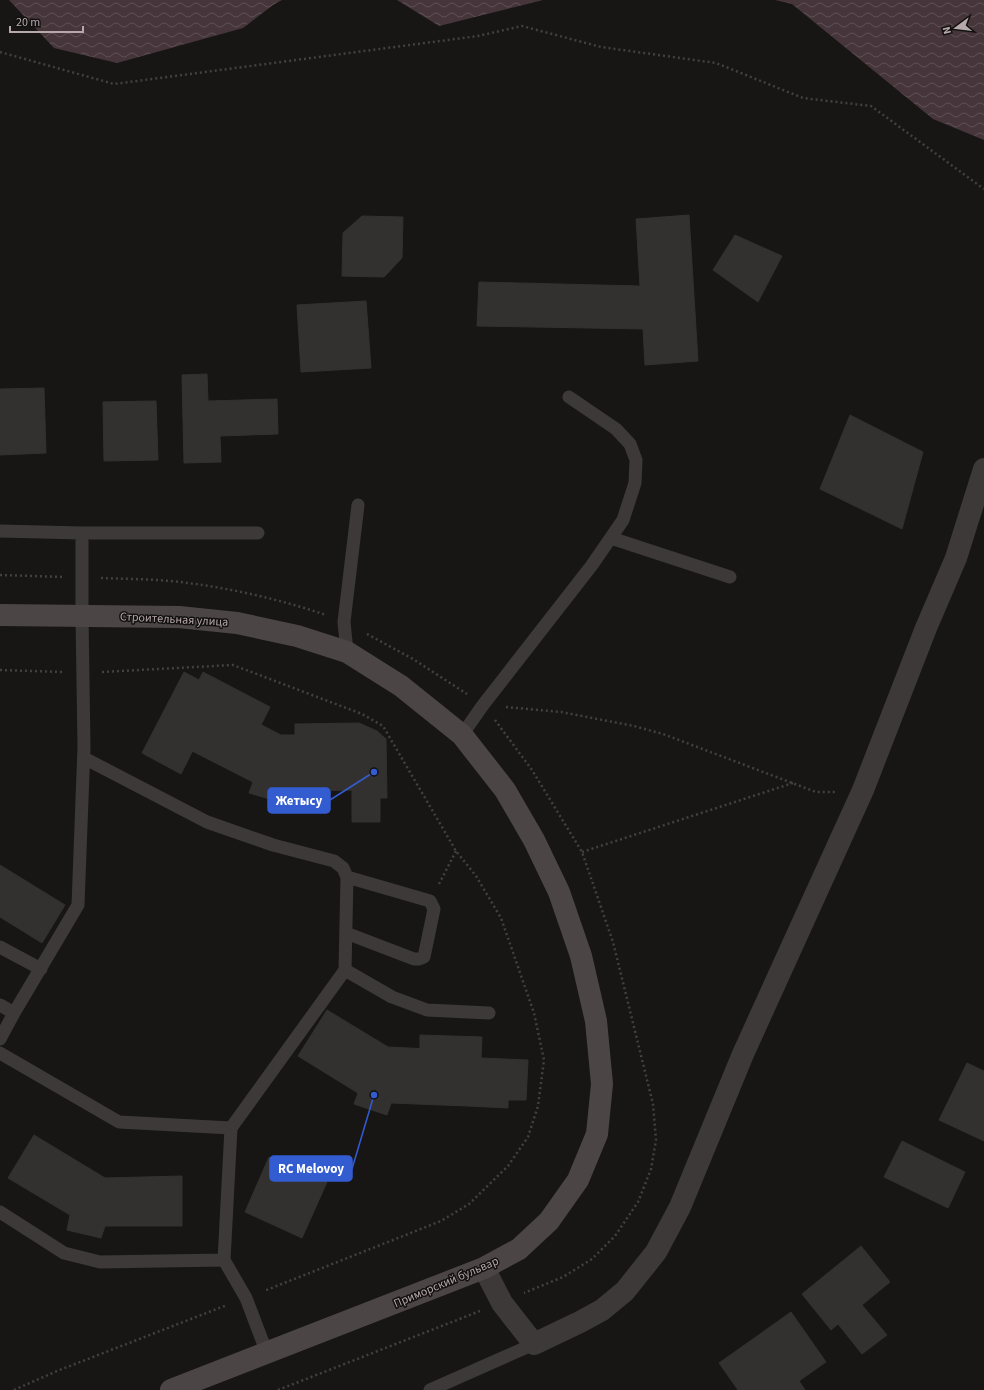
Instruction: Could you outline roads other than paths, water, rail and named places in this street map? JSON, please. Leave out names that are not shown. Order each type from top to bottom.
[{"type":"street","points":[[484,1268],[502,1303],[534,1344],[602,1310],[625,1290],[656,1252],[680,1207],[743,1054],[863,790],[926,628],[956,558],[984,469]]},
{"type":"street","name":"Строительная улица","points":[[0,615],[179,617],[237,622],[297,636],[347,652],[401,686],[462,735]]},
{"type":"street","name":"Приморский бульвар","points":[[171,1390],[484,1268],[519,1249],[549,1221],[578,1180],[597,1134],[602,1084],[596,1021],[580,956],[559,892],[534,840],[504,790],[462,735]]},
{"type":"lane","points":[[462,735],[483,705],[592,565],[623,520],[633,491],[635,483],[636,460],[630,444],[616,429],[569,397]]},
{"type":"lane","points":[[347,652],[344,622],[358,505]]},
{"type":"lane","points":[[0,531],[82,533],[258,533]]},
{"type":"lane","points":[[0,1039],[78,905],[84,758],[82,533]]},
{"type":"lane","points":[[610,538],[730,577]]},
{"type":"lane","points":[[84,758],[207,822],[272,845],[334,861],[343,868],[347,877],[345,970],[231,1128],[224,1260],[246,1298],[267,1353]]},
{"type":"lane","points":[[346,933],[414,959],[419,959],[424,957],[434,910],[430,901],[347,877]]},
{"type":"lane","points":[[0,947],[41,969]]},
{"type":"lane","points":[[345,970],[392,997],[427,1010],[489,1013]]},
{"type":"lane","points":[[0,1006],[14,1013]]},
{"type":"lane","points":[[0,1053],[119,1122],[231,1128]]},
{"type":"lane","points":[[0,1212],[64,1253],[100,1262],[224,1260]]},
{"type":"lane","points":[[430,1390],[534,1344]]},
{"type":"water","points":[[9,0],[282,0],[243,28],[117,63],[54,48]]},
{"type":"water","points":[[397,0],[543,0],[439,26]]},
{"type":"water","points":[[775,0],[984,0],[984,140],[933,119],[792,4]]},
{"type":"place","name":"Жетысу","points":[[374,772]]},
{"type":"place","name":"RC Melovoy","points":[[374,1095]]}]
